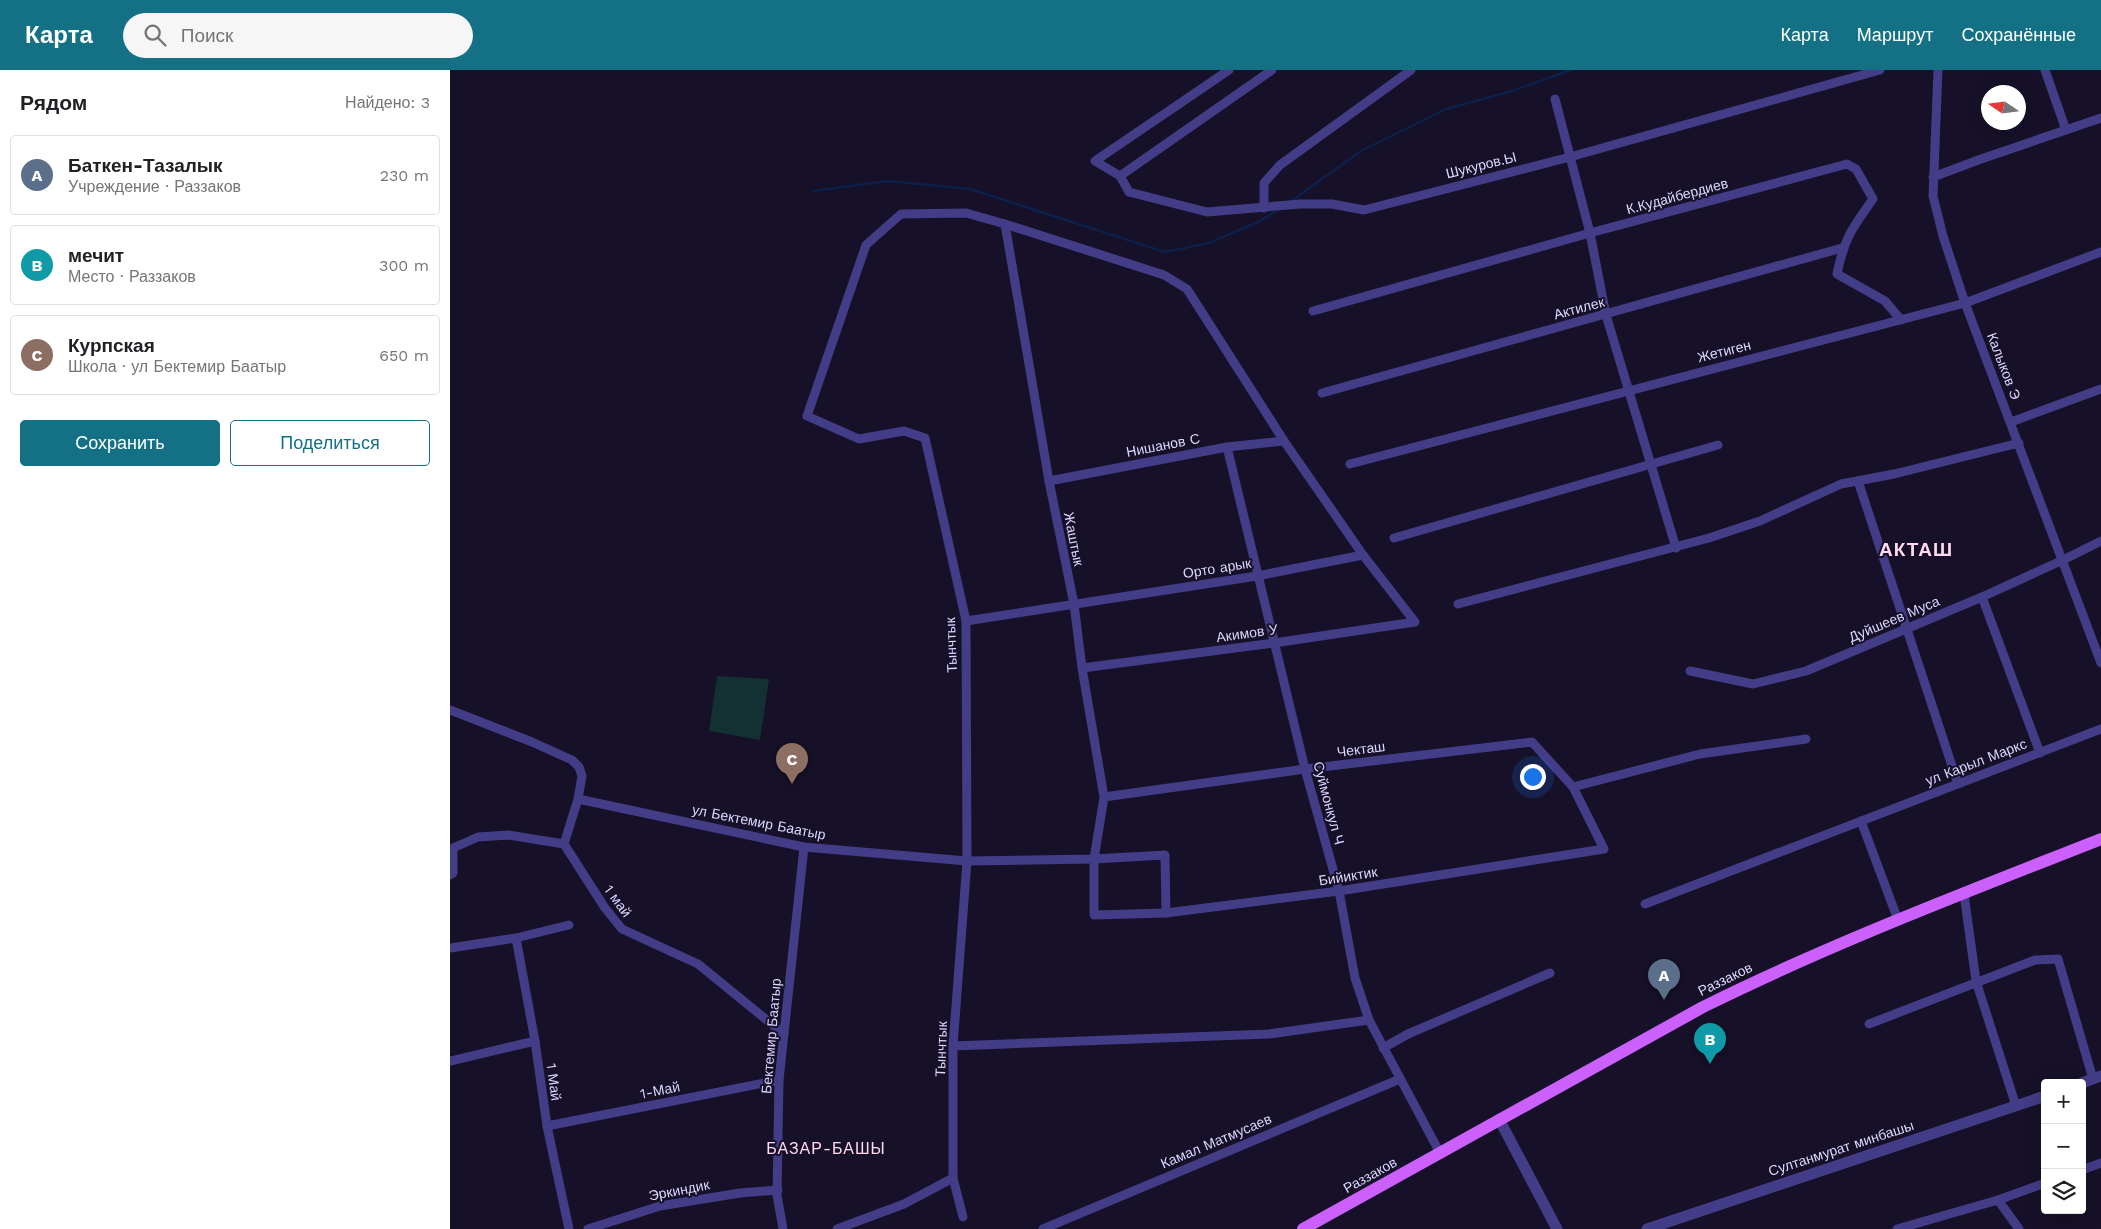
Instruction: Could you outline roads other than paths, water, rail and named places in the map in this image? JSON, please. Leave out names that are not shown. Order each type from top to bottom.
[{"type":"main road","name":"Раззаков","points":[[1303,1229],[1499,1119],[1711,1003],[1757,980],[1898,920],[2101,839]]},
{"type":"street","name":"Шукуров.Ы","points":[[1229,70],[1096,160],[1120,176],[1129,192],[1207,212],[1300,204],[1332,204],[1364,210],[1570,156],[1880,70]]},
{"type":"street","points":[[1120,176],[1272,70]]},
{"type":"street","points":[[1264,208],[1264,182],[1280,165],[1411,70]]},
{"type":"street","name":"Калыков Э","points":[[1938,70],[1932,196],[1965,303],[2099,649],[2101,663]]},
{"type":"street","points":[[2045,70],[2066,130]]},
{"type":"street","points":[[1555,99],[1590,233],[1606,315],[1676,548]]},
{"type":"street","points":[[1933,177],[2101,118]]},
{"type":"street","name":"К.Кудайбердиев","points":[[1313,311],[1590,233],[1847,164],[1856,169],[1873,199],[1851,230],[1842,248],[1837,274],[1885,302],[1901,320]]},
{"type":"street","name":"Тынчтык","points":[[963,1216],[953,1178],[953,1046],[967,861],[966,621],[925,438],[904,431],[859,439],[807,416],[866,245],[901,214],[966,213],[1005,224]]},
{"type":"street","points":[[1005,224],[1164,275],[1187,289],[1284,441],[1363,555]]},
{"type":"street","name":"Жаштык","points":[[1005,224],[1049,480],[1074,604],[1082,668],[1104,797],[1094,860],[1094,915]]},
{"type":"street","name":"Актилек","points":[[1322,393],[1842,248]]},
{"type":"street","name":"Жетиген","points":[[1350,464],[1965,303],[2101,252]]},
{"type":"street","points":[[2011,422],[2101,389]]},
{"type":"street","name":"Нишанов С","points":[[1049,480],[1227,447],[1284,441]]},
{"type":"street","points":[[1458,604],[1676,548],[1760,521],[1813,495],[1841,484],[2019,443]]},
{"type":"street","points":[[1394,538],[1718,445]]},
{"type":"street","name":"Суймонкул Ч","points":[[1227,447],[1305,769],[1339,891],[1355,978],[1369,1020],[1440,1153]]},
{"type":"street","points":[[1858,481],[1958,784]]},
{"type":"street","name":"Дуйшеев Муса","points":[[1690,671],[1753,684],[1806,671],[1982,597],[2101,541]]},
{"type":"street","name":"Орто арык","points":[[966,621],[1257,576],[1363,555]]},
{"type":"street","name":"Акимов У","points":[[1082,668],[1416,622],[1363,555]]},
{"type":"street","points":[[1982,597],[2040,753]]},
{"type":"street","points":[[450,710],[572,760],[579,767],[582,776],[578,799],[564,844],[508,835],[478,837],[454,848],[453,874],[450,875]]},
{"type":"street","name":"ул Карыл Маркс","points":[[1645,904],[2101,729]]},
{"type":"street","points":[[1573,788],[1700,754],[1806,739]]},
{"type":"street","name":"Чекташ","points":[[1104,797],[1305,769],[1532,742],[1573,788]]},
{"type":"street","name":"Бийиктик","points":[[1094,915],[1166,913],[1339,891],[1604,849],[1573,788]]},
{"type":"street","name":"ул Бектемир Баатыр","points":[[578,799],[804,847],[967,861],[1094,860],[1165,855],[1166,913]]},
{"type":"street","points":[[1861,821],[1898,920]]},
{"type":"street","name":"1 май","points":[[564,844],[604,908],[622,929],[698,964],[784,1034]]},
{"type":"street","name":"Бектемир Баатыр","points":[[783,1229],[778,1190],[779,1080],[804,847]]},
{"type":"street","points":[[1964,894],[1976,981],[2016,1106]]},
{"type":"street","points":[[450,948],[516,938],[569,925]]},
{"type":"street","name":"1 Май","points":[[516,938],[535,1041],[546,1126],[569,1229]]},
{"type":"street","points":[[1869,1024],[1976,981],[2035,960],[2058,959],[2092,1079]]},
{"type":"street","points":[[1383,1048],[1408,1034],[1550,973]]},
{"type":"street","points":[[953,1046],[1269,1034],[1369,1020]]},
{"type":"street","points":[[450,1061],[535,1041]]},
{"type":"street","name":"Камал Матмусаев","points":[[1043,1229],[1400,1079]]},
{"type":"street","name":"1-Май","points":[[546,1126],[779,1080]]},
{"type":"street","name":"Султанмурат минбашы","points":[[1647,1229],[2041,1097]]},
{"type":"street","points":[[1499,1119],[1557,1229]]},
{"type":"street","points":[[2085,1169],[2101,1163]]},
{"type":"street","points":[[837,1229],[904,1204],[953,1178]]},
{"type":"street","points":[[1897,1229],[1998,1200],[2041,1184]]},
{"type":"street","name":"Эркиндик","points":[[588,1229],[660,1206],[740,1192],[778,1190]]},
{"type":"street","points":[[1998,1200],[2019,1229]]},
{"type":"waterway","points":[[1290,202],[1361,151],[1446,109],[1509,92],[1571,70]]},
{"type":"waterway","points":[[814,191],[887,181],[970,189],[1165,252],[1209,243],[1260,221],[1279,209]]},
{"type":"place","name":"Курпская","points":[[792,784]]},
{"type":"place","name":"Баткен-Тазалык","points":[[1664,1000]]},
{"type":"place","name":"мечит","points":[[1710,1064]]},
{"type":"district","name":"АКТАШ","points":[[1916,549]]},
{"type":"district","name":"БАЗАР-БАШЫ","points":[[826,1148]]}]
